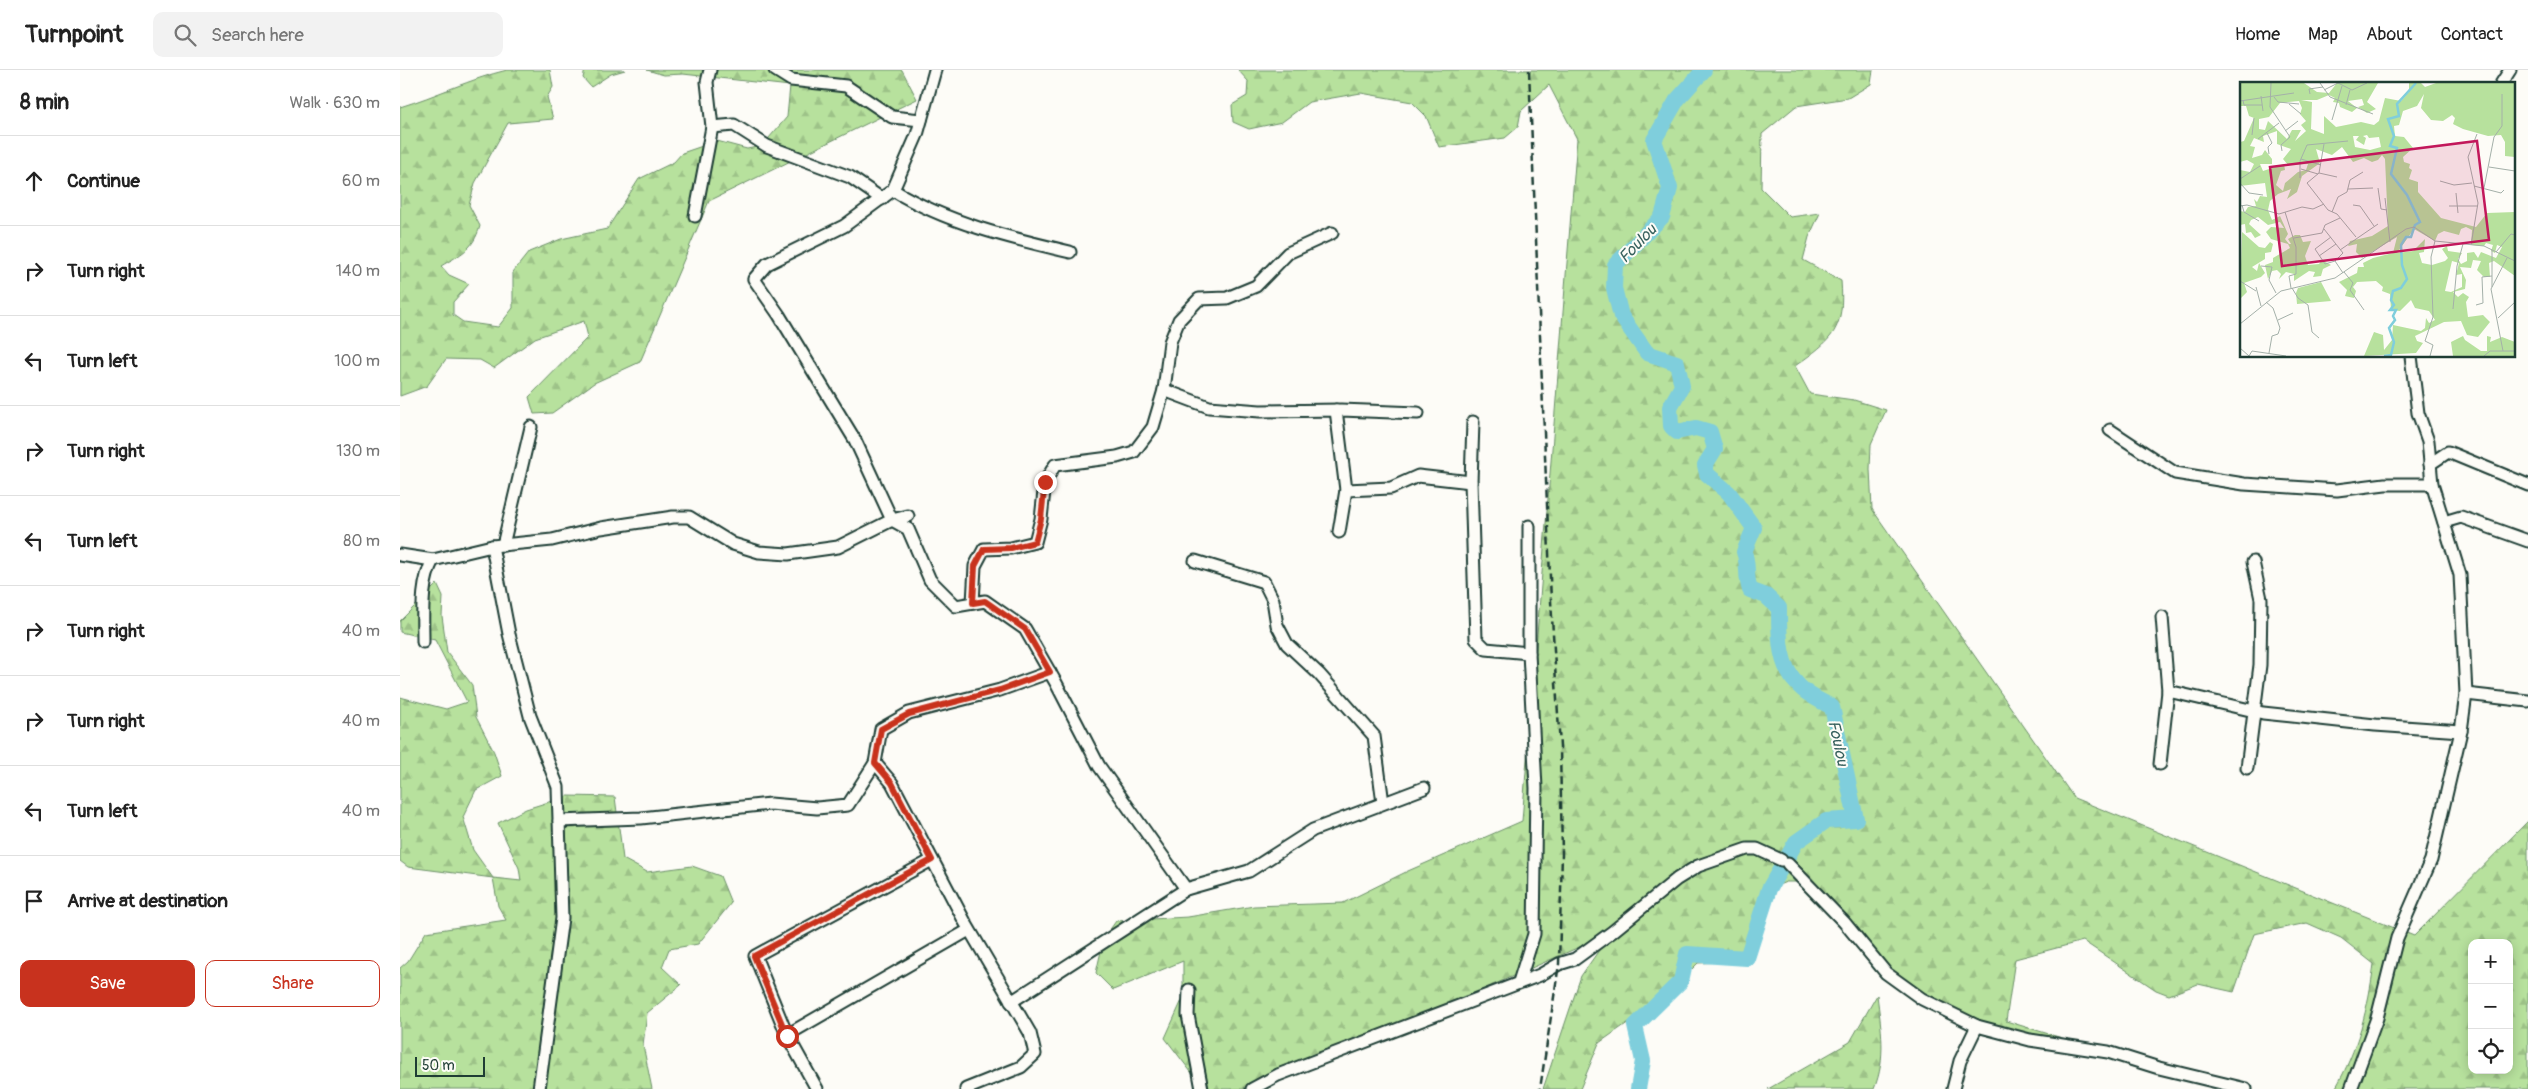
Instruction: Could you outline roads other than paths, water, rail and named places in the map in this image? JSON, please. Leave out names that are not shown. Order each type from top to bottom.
[{"type":"street","points":[[695,216],[712,127],[707,82],[710,70]]},
{"type":"street","points":[[775,70],[791,80],[846,86],[892,117],[921,120]]},
{"type":"street","points":[[935,70],[921,120],[893,190],[844,226],[767,264],[754,279],[779,314],[855,440],[892,520],[908,529],[930,580],[956,606],[985,601],[1025,629],[1050,672],[1099,766],[1186,889]]},
{"type":"street","points":[[2502,82],[2510,70]]},
{"type":"street","points":[[712,127],[734,125],[767,146],[850,177],[882,199]]},
{"type":"street","points":[[893,190],[915,204],[958,221],[1021,241],[1070,252]]},
{"type":"street","points":[[973,603],[975,566],[984,549],[1011,548],[1035,542],[1041,519],[1045,482],[1054,465],[1117,457],[1134,452],[1154,426],[1164,390],[1170,342],[1178,320],[1199,299],[1227,298],[1256,286],[1288,253],[1332,233]]},
{"type":"street","points":[[2351,1089],[2377,1018],[2397,938],[2431,860],[2461,731],[2466,694],[2460,575],[2432,484],[2428,441],[2418,413],[2411,358]]},
{"type":"street","points":[[1164,390],[1209,407],[1260,411],[1336,410],[1418,413]]},
{"type":"street","points":[[1336,410],[1346,490],[1339,532]]},
{"type":"street","points":[[1473,422],[1471,482],[1476,639],[1486,649],[1529,653]]},
{"type":"street","points":[[531,427],[497,546],[509,634],[530,716],[558,787],[562,918],[539,1089]]},
{"type":"street","points":[[2110,430],[2175,472],[2244,484],[2337,490],[2385,484],[2432,484]]},
{"type":"street","points":[[2430,464],[2448,452],[2528,485]]},
{"type":"street","points":[[1346,490],[1391,488],[1418,476],[1471,482]]},
{"type":"street","points":[[400,554],[433,560],[497,546],[552,540],[601,528],[673,517],[689,517],[733,544],[759,552],[788,554],[838,547],[892,520],[908,516]]},
{"type":"street","points":[[2444,522],[2461,517],[2528,541]]},
{"type":"street","points":[[1519,982],[1534,934],[1536,788],[1529,653],[1530,526]]},
{"type":"street","points":[[423,642],[423,600],[429,566],[433,560]]},
{"type":"street","points":[[1195,561],[1264,582],[1273,600],[1277,625],[1286,644],[1319,674],[1374,736],[1383,803]]},
{"type":"street","points":[[2247,768],[2260,665],[2261,599],[2253,562]]},
{"type":"street","points":[[2160,764],[2168,691],[2162,616]]},
{"type":"street","points":[[559,821],[641,818],[770,804],[817,808],[848,805],[875,763],[881,729],[909,714],[1000,690],[1050,672]]},
{"type":"street","points":[[2168,691],[2254,711],[2375,725],[2461,731]]},
{"type":"street","points":[[2466,694],[2528,701]]},
{"type":"street","points":[[875,763],[892,783],[969,930],[1030,1033],[1035,1054],[1021,1068],[966,1089]]},
{"type":"street","points":[[1011,1002],[1186,889],[1249,871],[1313,830],[1424,788]]},
{"type":"street","points":[[1252,1089],[1278,1075],[1574,959],[1612,932],[1677,879],[1698,866],[1747,849],[1757,849],[1784,862],[1844,922],[1886,974],[1922,999],[1977,1026],[2030,1040],[2108,1052],[2159,1068],[2246,1089]]},
{"type":"street","points":[[817,1089],[787,1036],[754,956],[932,860]]},
{"type":"street","points":[[787,1036],[969,930]]},
{"type":"street","points":[[1189,990],[1188,1015],[1202,1089]]},
{"type":"street","points":[[1952,1089],[1960,1061],[1977,1026]]},
{"type":"waterway","name":"Foulou","points":[[1638,1089],[1643,1061],[1635,1026],[1681,981],[1687,954],[1747,958],[1769,889],[1796,842],[1826,821],[1856,819],[1832,707],[1814,698],[1792,678],[1783,660],[1781,650],[1779,608],[1766,596],[1750,590],[1744,552],[1754,528],[1729,493],[1707,474],[1705,465],[1715,449],[1710,432],[1696,428],[1677,432],[1671,426],[1670,407],[1682,386],[1677,363],[1647,353],[1621,316],[1614,288],[1615,265],[1662,217],[1670,188],[1654,140],[1677,100],[1704,70]]},
{"type":"railway","points":[[1529,70],[1551,601],[1560,747],[1562,854],[1559,964],[1540,1089]]}]
